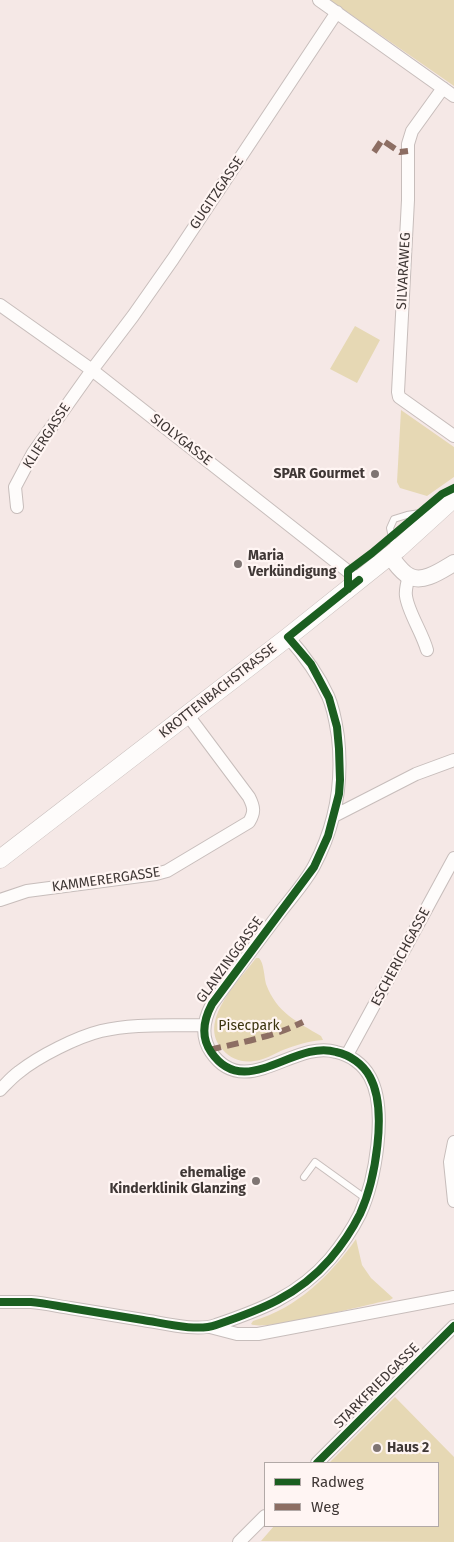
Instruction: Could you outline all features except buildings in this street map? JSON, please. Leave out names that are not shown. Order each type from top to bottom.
[{"type":"main road","name":"KROTTENBACHSTRASSE","points":[[0,859],[288,637],[394,552],[448,504]]},
{"type":"street","points":[[319,0],[454,96]]},
{"type":"street","name":"GUGITZGASSE","points":[[92,370],[173,259],[337,12]]},
{"type":"street","name":"SILVARAWEG","points":[[443,88],[412,131],[408,144],[408,200],[398,392],[399,397],[454,436]]},
{"type":"street","name":"SIOLYGASSE","points":[[0,305],[92,370],[359,580]]},
{"type":"street","name":"KLIERGASSE","points":[[17,507],[15,487],[25,468],[38,446],[92,370]]},
{"type":"street","points":[[394,552],[409,576],[416,578],[426,577],[454,563]]},
{"type":"street","points":[[409,576],[406,599],[420,629],[427,650]]},
{"type":"street","name":"GLANZINGGASSE","points":[[210,1327],[266,1307],[283,1298],[312,1277],[340,1247],[360,1214],[378,1145],[376,1098],[370,1076],[363,1067],[347,1055],[334,1051],[317,1050],[257,1071],[238,1071],[223,1064],[210,1050],[204,1033],[204,1025],[212,1004],[314,867],[328,836],[334,816],[339,787],[340,763],[334,713],[329,698],[315,672],[304,654],[288,637]]},
{"type":"street","name":"KAMMERERGASSE","points":[[0,900],[27,891],[167,871],[250,822],[254,814],[254,807],[249,797],[187,714]]},
{"type":"street","points":[[334,816],[408,778],[454,760]]},
{"type":"street","name":"ESCHERICHGASSE","points":[[347,1055],[454,858]]},
{"type":"street","points":[[0,1090],[19,1072],[47,1054],[82,1037],[102,1031],[143,1026],[204,1025]]},
{"type":"street","points":[[454,1142],[450,1162],[454,1201]]},
{"type":"street","name":"GLANZINGGASSE","points":[[0,1302],[33,1302],[180,1326],[210,1327],[237,1334],[258,1334],[454,1297]]},
{"type":"street","name":"STARKFRIEDGASSE","points":[[318,1462],[454,1326]]},
{"type":"street","points":[[240,1542],[264,1517]]},
{"type":"street","points":[[235,1542],[252,1530]]},
{"type":"street","points":[[247,1542],[252,1530]]},
{"type":"lane","points":[[394,552],[390,528],[394,519],[448,504]]},
{"type":"lane","points":[[304,1177],[315,1162],[365,1198]]},
{"type":"green space","points":[[330,0],[454,0],[454,86]]},
{"type":"green space","points":[[355,326],[380,340],[357,383],[330,369]]},
{"type":"green space","points":[[401,410],[454,447],[454,477],[427,496],[400,488],[397,482]]},
{"type":"green space","name":"Pisecpark","points":[[256,958],[259,958],[262,963],[266,984],[276,1002],[288,1015],[321,1036],[323,1040],[298,1045],[269,1057],[250,1061],[237,1060],[223,1050],[216,1039],[214,1027],[217,1015],[231,990]]},
{"type":"green space","points":[[356,1239],[362,1265],[371,1278],[393,1298],[295,1321],[275,1324],[251,1324],[253,1321],[284,1308],[311,1289],[335,1266]]},
{"type":"green space","points":[[395,1397],[454,1457],[454,1542],[261,1541],[273,1527],[439,1527],[439,1462],[330,1462]]},
{"type":"marked path","points":[[374,152],[382,140],[400,152],[408,151]]},
{"type":"marked path","points":[[209,1050],[269,1035],[303,1022]]},
{"type":"cycle path","points":[[348,589],[348,571],[442,494],[454,488]]},
{"type":"cycle path","points":[[0,1302],[36,1302],[180,1326],[208,1327],[263,1307],[305,1283],[334,1254],[360,1214],[375,1165],[379,1126],[375,1091],[370,1077],[364,1068],[346,1055],[320,1050],[254,1071],[239,1071],[224,1066],[211,1052],[204,1034],[205,1022],[212,1004],[314,867],[328,836],[339,794],[337,727],[329,698],[311,664],[288,637],[359,580]]},
{"type":"cycle path","points":[[318,1462],[454,1326]]},
{"type":"place","name":"SPAR Gourmet","points":[[375,474]]},
{"type":"place","name":"Maria Verkündigung","points":[[238,564]]},
{"type":"place","name":"ehemalige Kinderklinik Glanzing","points":[[256,1181]]},
{"type":"place","name":"Haus 2","points":[[377,1448]]}]
